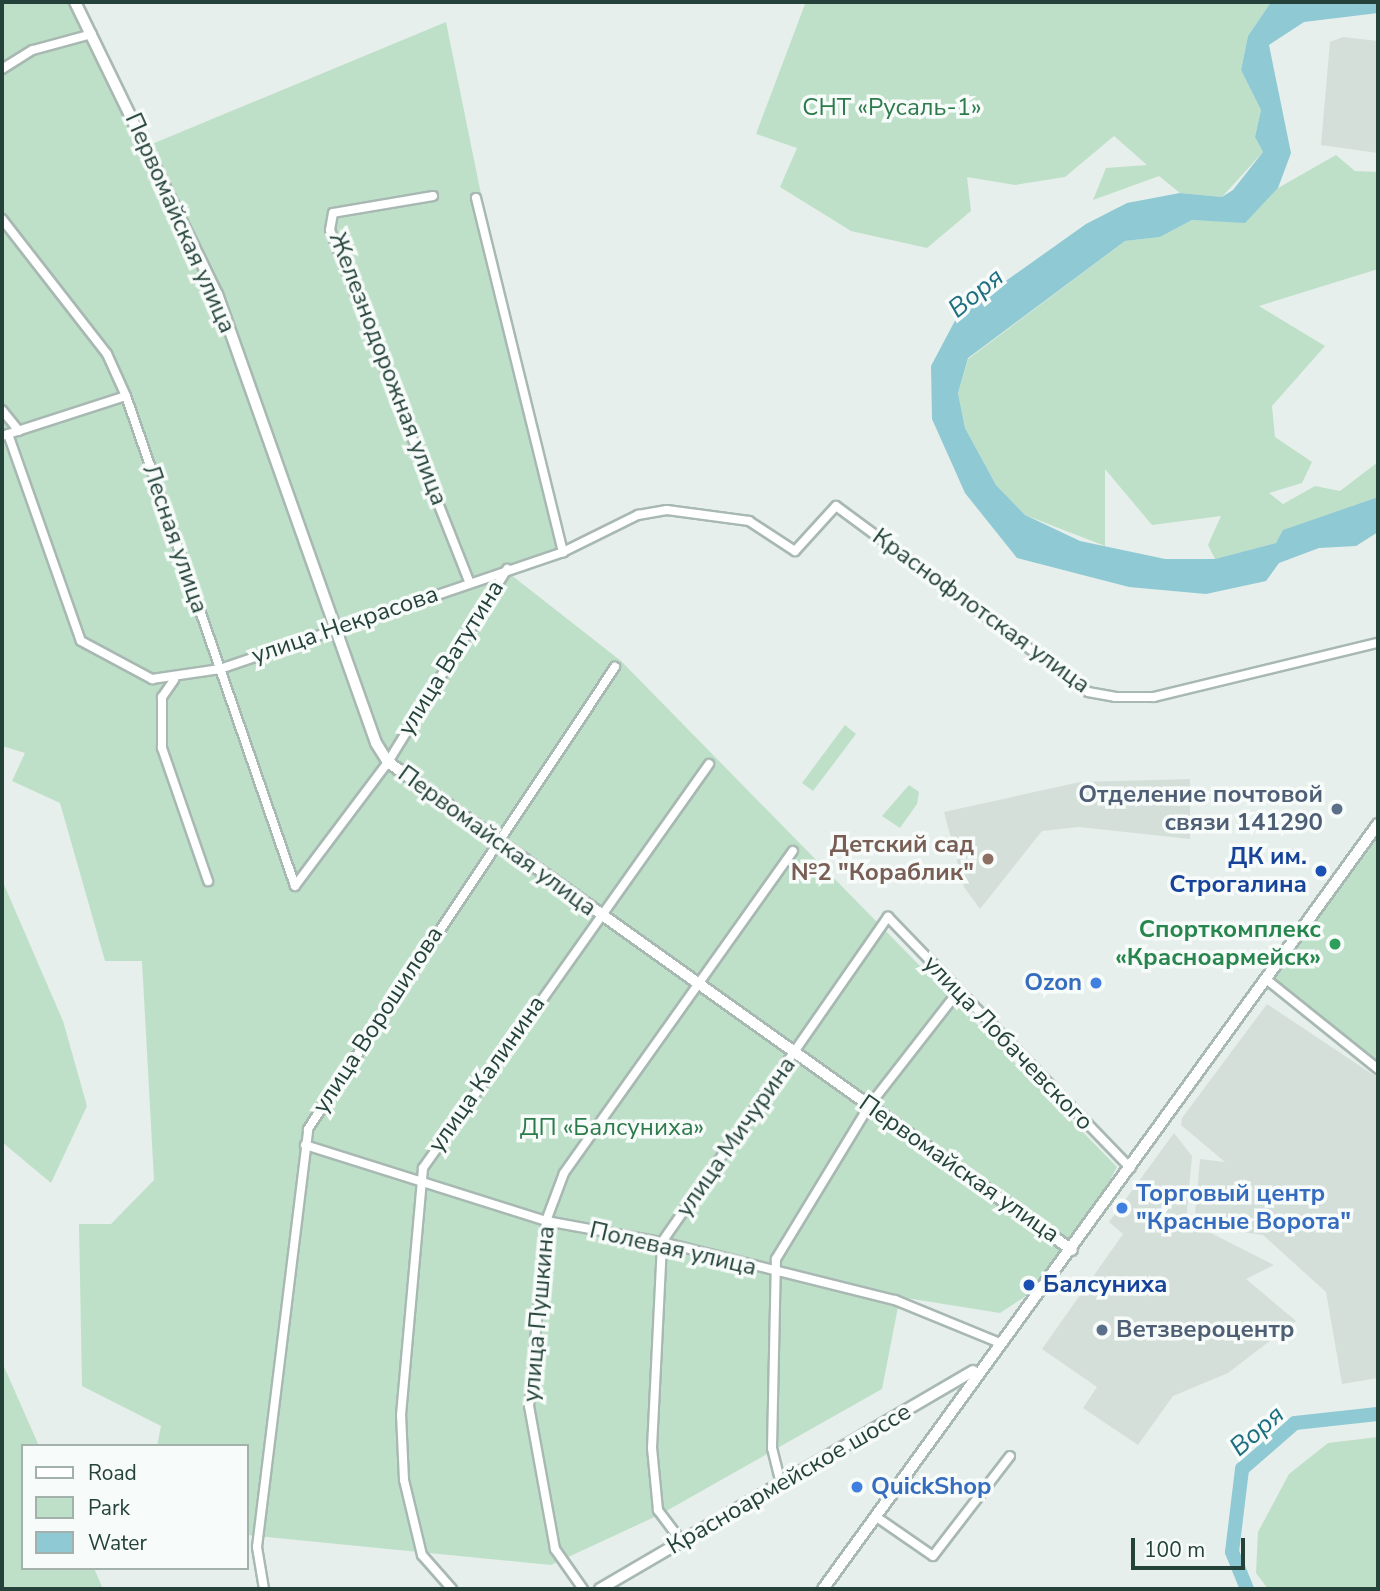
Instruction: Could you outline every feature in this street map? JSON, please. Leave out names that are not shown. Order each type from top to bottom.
[{"type":"street","name":"Первомайская улица","points":[[75,2],[217,295],[337,629],[388,762],[693,985],[869,1105],[1072,1250]]},
{"type":"street","points":[[2,69],[33,50],[92,34]]},
{"type":"street","name":"Железнодорожная улица","points":[[433,196],[333,213],[330,230],[470,581]]},
{"type":"street","points":[[476,198],[563,552]]},
{"type":"street","name":"Лесная улица","points":[[2,219],[107,354],[126,396],[295,886]]},
{"type":"street","points":[[126,396],[5,435],[81,641],[152,678],[174,680]]},
{"type":"street","points":[[2,410],[19,431]]},
{"type":"street","name":"улица Некрасова","points":[[174,680],[220,669],[509,566],[563,552],[638,515],[667,510],[749,521],[798,551],[836,506]]},
{"type":"street","name":"Краснофлотская улица","points":[[836,506],[1088,692],[1154,696],[1378,643]]},
{"type":"street","name":"улица Ватутина","points":[[295,886],[388,762],[509,566]]},
{"type":"street","name":"улица Ворошилова","points":[[264,1589],[257,1547],[305,1145],[312,1120],[615,667]]},
{"type":"street","points":[[174,680],[162,697],[162,748],[208,881]]},
{"type":"street","name":"улица Калинина","points":[[452,1589],[422,1555],[404,1480],[401,1415],[420,1180],[429,1153],[709,764]]},
{"type":"street","points":[[823,1589],[944,1414],[1072,1250],[1378,824]]},
{"type":"street","name":"улица Пушкина","points":[[583,1589],[555,1549],[529,1406],[546,1221],[564,1173],[693,985],[793,851]]},
{"type":"street","name":"улица Лобачевского","points":[[888,917],[957,993],[1130,1168]]},
{"type":"street","name":"улица Мичурина","points":[[682,1542],[658,1510],[652,1448],[662,1242],[888,917]]},
{"type":"street","points":[[1266,979],[1378,1069]]},
{"type":"street","points":[[781,1484],[772,1448],[775,1274],[778,1254],[869,1105],[957,993]]},
{"type":"street","name":"Полевая улица","points":[[305,1145],[546,1221],[662,1242],[775,1274],[895,1300],[1000,1343]]},
{"type":"street","name":"Красноармейское шоссе","points":[[600,1589],[979,1368]]},
{"type":"street","points":[[926,1398],[939,1400],[944,1414]]},
{"type":"street","points":[[875,1516],[933,1556],[1010,1456]]},
{"type":"shaded area","points":[[1343,37],[1378,41],[1378,153],[1321,145],[1330,42]]},
{"type":"shaded area","points":[[1190,779],[1190,839],[1079,827],[1042,831],[980,909],[964,887],[944,812],[1080,782]]},
{"type":"shaded area","points":[[1267,1004],[1378,1078],[1378,1378],[1342,1384],[1326,1292],[1263,1235],[1197,1226],[1274,1265],[1246,1279],[1296,1321],[1228,1373],[1173,1396],[1138,1445],[1083,1408],[1097,1387],[1042,1349],[1123,1234],[1109,1222],[1174,1133],[1192,1156],[1186,1222],[1194,1225],[1200,1159],[1225,1162],[1181,1125],[1182,1118]]},
{"type":"green space","name":"ДП «Балсуниха»","points":[[2,2],[70,2],[140,149],[446,22],[506,317],[563,548],[506,571],[621,661],[1117,1167],[1072,1250],[1046,1283],[1000,1313],[900,1297],[882,1389],[661,1514],[551,1565],[248,1535],[248,1444],[157,1444],[161,1426],[82,1386],[79,1224],[111,1224],[154,1180],[142,961],[105,961],[60,803],[12,781],[25,753],[2,746]]},
{"type":"green space","name":"СНТ «Русаль-1»","points":[[1271,2],[1248,36],[1241,70],[1261,110],[1255,137],[1263,152],[1222,197],[1180,193],[1159,176],[1093,200],[1106,168],[1147,165],[1114,136],[1065,177],[1015,185],[967,177],[971,211],[927,248],[851,231],[780,187],[797,148],[756,134],[805,4]]},
{"type":"green space","points":[[1336,155],[1355,171],[1378,172],[1378,269],[1259,306],[1325,346],[1272,406],[1275,437],[1312,462],[1302,483],[1269,493],[1283,504],[1315,486],[1340,491],[1378,462],[1378,497],[1284,530],[1276,543],[1215,559],[1208,545],[1221,516],[1152,525],[1105,469],[1105,546],[1025,515],[996,485],[965,428],[958,393],[968,359],[1125,241],[1160,237],[1192,220],[1245,222],[1278,188]]},
{"type":"green space","points":[[845,725],[856,734],[813,791],[802,783]]},
{"type":"green space","points":[[909,785],[919,792],[917,804],[900,828],[882,816]]},
{"type":"green space","name":"Спорткомплекс «Красноармейск»","points":[[1378,824],[1378,1069],[1266,979]]},
{"type":"green space","points":[[2,880],[63,1021],[87,1106],[51,1183],[2,1142]]},
{"type":"green space","points":[[2,1362],[38,1444],[21,1444],[21,1570],[95,1570],[103,1589],[2,1589]]},
{"type":"green space","points":[[1378,1437],[1378,1589],[1268,1589],[1256,1573],[1258,1532],[1289,1474],[1328,1443]]},
{"type":"water","points":[[1271,2],[1378,2],[1378,13],[1304,22],[1269,45],[1291,153],[1278,188],[1245,223],[1192,220],[1160,237],[1125,241],[968,358],[958,393],[965,428],[996,485],[1025,515],[1080,541],[1165,559],[1215,559],[1276,543],[1283,530],[1378,497],[1378,532],[1356,546],[1319,548],[1279,563],[1266,581],[1206,594],[1129,587],[1017,558],[965,493],[932,419],[931,366],[958,315],[1086,224],[1127,203],[1180,193],[1222,197],[1233,190],[1263,152],[1255,137],[1261,110],[1241,70],[1248,36]]},
{"type":"waterway","name":"Воря","points":[[1247,1589],[1232,1552],[1242,1469],[1295,1423],[1378,1414]]},
{"type":"place","name":"Отделение почтовой связи 141290","points":[[1337,809]]},
{"type":"place","name":"Детский сад №2 \"Кораблик\"","points":[[988,859]]},
{"type":"place","name":"ДК им. Строгалина","points":[[1321,871]]},
{"type":"place","name":"Спорткомплекс «Красноармейск»","points":[[1335,944]]},
{"type":"place","name":"Ozon","points":[[1096,983]]},
{"type":"place","name":"Торговый центр \"Красные Ворота\"","points":[[1122,1208]]},
{"type":"place","name":"Балсуниха","points":[[1029,1285]]},
{"type":"place","name":"Ветзвероцентр","points":[[1102,1330]]},
{"type":"place","name":"QuickShop","points":[[857,1487]]}]
